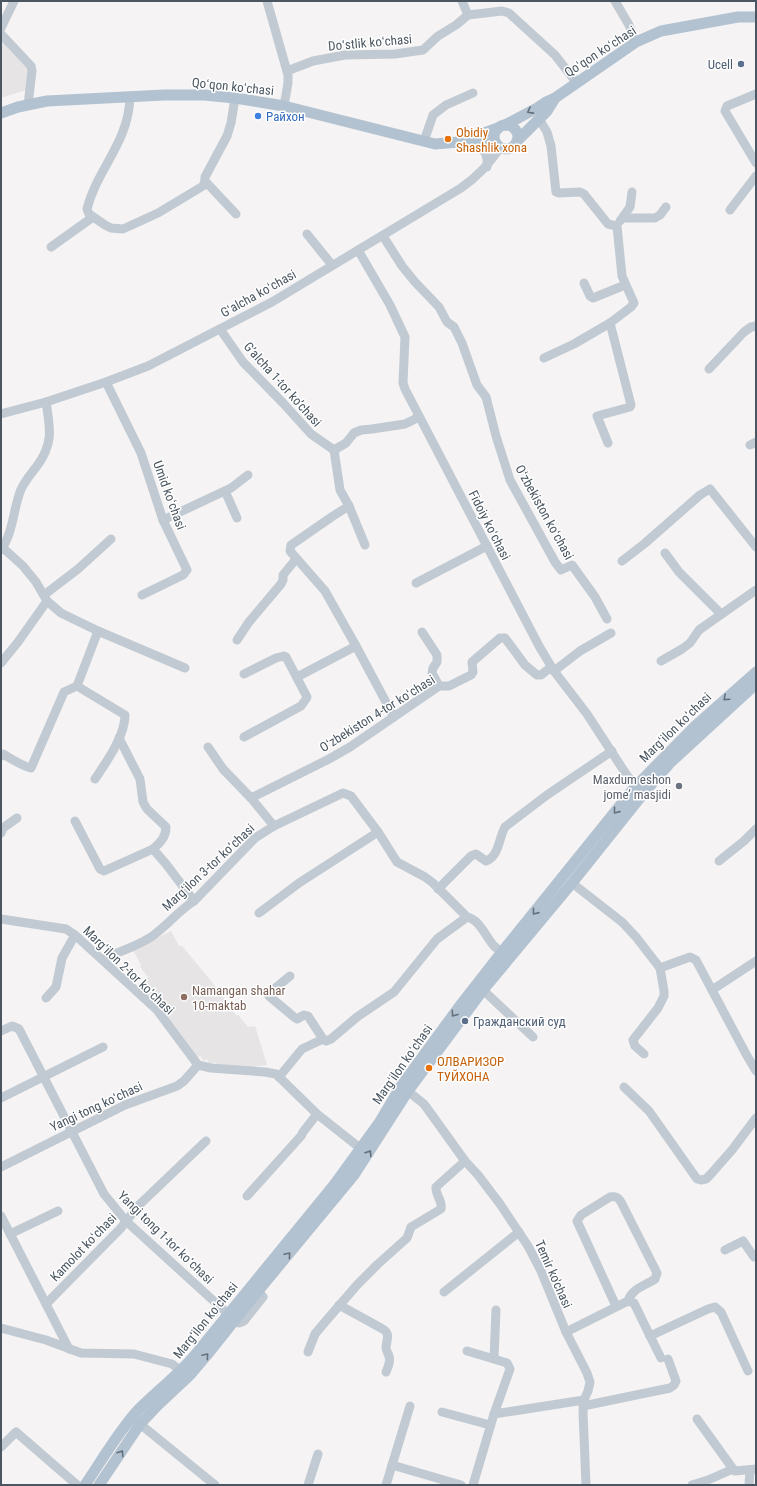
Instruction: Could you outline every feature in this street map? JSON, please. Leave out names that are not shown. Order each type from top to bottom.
[{"type":"main road","name":"Qoʻqon koʻchasi","points":[[1,113],[47,101],[164,95],[204,95],[236,98],[284,106],[435,144],[459,142],[502,126],[537,108],[555,98],[576,82],[636,42],[660,31],[738,17],[756,17]]},
{"type":"main road","name":"Qoʻqon koʻchasi","points":[[517,141],[547,111],[555,98]]},
{"type":"main road","points":[[502,126],[513,127],[516,130],[517,141],[508,149],[498,145],[494,134],[502,126]]},
{"type":"main road","name":"Qoʻqon koʻchasi","points":[[459,142],[478,146],[498,145]]},
{"type":"main road","name":"Margʻilon koʻchasi","points":[[85,1485],[128,1422],[138,1410],[181,1371],[231,1317],[258,1291],[354,1176],[405,1089],[502,952],[695,726],[756,672]]},
{"type":"main road","name":"Margʻilon koʻchasi","points":[[99,1485],[140,1424],[190,1375],[231,1317],[334,1185],[405,1089],[483,990],[572,883],[639,790],[756,684]]},
{"type":"street","points":[[1,28],[14,1]]},
{"type":"street","points":[[267,1],[287,71],[288,83],[284,106]]},
{"type":"street","points":[[462,1],[468,15],[502,12],[509,13],[555,54],[576,82]]},
{"type":"street","points":[[615,1],[636,42]]},
{"type":"street","name":"Doʻstlik koʻchasi","points":[[287,71],[313,61],[346,55],[395,54],[424,50],[438,36],[456,25],[468,15]]},
{"type":"street","points":[[1,34],[31,66],[32,70],[28,105]]},
{"type":"street","points":[[424,141],[433,115],[446,105],[474,93]]},
{"type":"street","points":[[756,94],[727,106],[724,111],[756,163]]},
{"type":"street","points":[[130,97],[128,115],[120,141],[87,207],[87,211],[93,217],[111,228],[128,228],[203,186],[205,177],[219,154],[227,136],[236,98]]},
{"type":"street","points":[[539,119],[547,132],[551,146],[556,192],[559,194],[580,192],[584,194],[608,224],[617,226]]},
{"type":"street","name":"Gʻalcha koʻchasi","points":[[1,414],[46,402],[148,366],[272,302],[383,236],[474,179],[487,167],[498,145]]},
{"type":"street","points":[[478,146],[485,153],[487,167]]},
{"type":"street","points":[[730,210],[756,176]]},
{"type":"street","points":[[205,181],[236,214]]},
{"type":"street","points":[[544,358],[574,344],[610,323],[634,303],[622,276],[617,226],[630,207],[632,192]]},
{"type":"street","points":[[623,218],[655,218],[666,207]]},
{"type":"street","points":[[51,247],[93,217]]},
{"type":"street","points":[[308,234],[332,265]]},
{"type":"street","name":"Oʻzbekiston koʻchasi","points":[[383,236],[402,266],[439,307],[447,322],[454,327],[462,343],[477,385],[486,397],[496,436],[510,480],[555,562],[561,570],[572,565],[595,597],[607,619]]},
{"type":"street","name":"Fidoiy koʻchasi","points":[[358,250],[402,328],[405,337],[406,351],[403,383],[419,417],[552,669],[587,714],[639,790]]},
{"type":"street","points":[[584,282],[590,296],[593,298],[625,285]]},
{"type":"street","points":[[608,443],[597,416],[630,407],[631,405],[610,323]]},
{"type":"street","points":[[709,369],[744,332],[751,327],[756,326]]},
{"type":"street","name":"Gʼalcha 1-tor koʼchasi","points":[[220,329],[243,362],[311,434],[334,450]]},
{"type":"street","name":"Umid koʻchasi","points":[[106,382],[141,453],[163,520],[186,568],[186,572],[142,595]]},
{"type":"street","points":[[46,402],[50,429],[48,444],[43,458],[20,491],[14,519],[2,549],[23,566],[46,598],[61,613],[98,631],[185,668]]},
{"type":"street","points":[[365,545],[349,506],[340,490],[334,450],[346,443],[354,433],[361,430],[405,424],[419,417]]},
{"type":"street","points":[[163,520],[225,491],[248,475]]},
{"type":"street","points":[[622,561],[644,544],[700,495],[710,489],[756,547]]},
{"type":"street","points":[[225,491],[237,518]]},
{"type":"street","points":[[349,506],[291,545],[290,551],[324,591],[356,646],[394,717]]},
{"type":"street","points":[[1,663],[22,637],[46,598],[111,539]]},
{"type":"street","points":[[416,583],[487,546]]},
{"type":"street","points":[[665,553],[679,572],[721,614]]},
{"type":"street","points":[[237,640],[249,622],[281,584],[283,575],[296,559]]},
{"type":"street","points":[[661,661],[690,643],[699,630],[756,590]]},
{"type":"street","points":[[1,756],[3,754],[24,766],[31,768],[64,692],[77,686],[98,631]]},
{"type":"street","points":[[422,632],[438,655],[437,662],[432,673],[440,686]]},
{"type":"street","points":[[552,669],[611,633]]},
{"type":"street","name":"Oʻzbekiston 4-tor koʻchasi","points":[[251,798],[330,759],[440,686],[449,686],[472,675],[472,662],[500,638],[505,638],[524,665],[537,675],[541,675],[552,669]]},
{"type":"street","points":[[297,677],[356,646]]},
{"type":"street","points":[[244,674],[276,658],[284,656],[286,657],[307,697],[301,706],[244,737]]},
{"type":"street","points":[[77,686],[125,715],[125,721],[119,738],[95,779]]},
{"type":"street","points":[[75,821],[100,869],[104,871],[153,849],[166,833],[166,827],[147,809],[143,802],[140,779],[119,738]]},
{"type":"street","points":[[208,747],[223,769],[251,798],[274,826]]},
{"type":"street","points":[[438,889],[471,856],[476,854],[486,861],[490,860],[495,854],[501,834],[505,827],[547,795],[612,751]]},
{"type":"street","name":"Margʻilon 3-tor koʻchasi","points":[[102,959],[141,943],[152,936],[194,901],[255,838],[274,826],[343,793],[351,796],[378,832],[397,862],[425,877],[467,917],[471,917],[494,946],[502,952]]},
{"type":"street","points":[[1,832],[3,828],[17,818]]},
{"type":"street","points":[[719,861],[744,841],[756,829]]},
{"type":"street","points":[[259,913],[299,883],[378,832]]},
{"type":"street","points":[[153,849],[194,901]]},
{"type":"street","points":[[572,883],[622,922],[636,937],[660,968],[664,996],[658,1008],[633,1040],[635,1046],[644,1054]]},
{"type":"street","points":[[280,1077],[302,1049],[323,1039],[326,1041],[331,1039],[357,1017],[394,992],[438,939],[467,917]]},
{"type":"street","name":"Margʻilon 2-tor koʻchasi","points":[[1,919],[66,930],[76,935],[157,1010],[198,1065]]},
{"type":"street","points":[[46,998],[56,987],[62,958],[76,935]]},
{"type":"street","points":[[660,968],[686,958],[693,957],[756,1071]]},
{"type":"street","points":[[712,990],[756,960]]},
{"type":"street","points":[[290,976],[268,994],[268,996],[294,1017],[297,1018],[304,1015],[308,1016],[323,1039]]},
{"type":"street","points":[[483,990],[533,1037]]},
{"type":"street","name":"Yangi tong 1-tor koʻchasi","points":[[1,1031],[12,1026],[19,1030],[104,1194],[126,1221],[231,1317]]},
{"type":"street","points":[[1,1098],[103,1047]]},
{"type":"street","points":[[198,1065],[211,1068],[276,1074],[317,1114],[360,1148]]},
{"type":"street","name":"Yangi tong koʻchasi","points":[[1,1167],[125,1105],[177,1086],[184,1081],[198,1065]]},
{"type":"street","points":[[624,1087],[649,1111],[696,1179],[706,1179],[710,1175],[732,1150],[756,1118]]},
{"type":"street","name":"Temir ko'chasi","points":[[405,1089],[424,1104],[465,1161],[482,1181],[519,1232],[541,1271],[566,1332],[580,1358],[590,1382],[583,1403],[586,1485]]},
{"type":"street","points":[[247,1196],[301,1136],[317,1114]]},
{"type":"street","name":"Kamolot koʻchasi","points":[[46,1304],[121,1228],[138,1206],[206,1141]]},
{"type":"street","points":[[308,1352],[315,1334],[339,1305],[378,1264],[407,1238],[411,1227],[441,1209],[442,1204],[436,1193],[436,1187],[465,1161]]},
{"type":"street","points":[[566,1332],[628,1300],[634,1291],[655,1279],[657,1273],[622,1202],[618,1197],[614,1196],[581,1215],[577,1221],[616,1306]]},
{"type":"street","points":[[10,1234],[58,1211]]},
{"type":"street","points":[[1,1216],[69,1349]]},
{"type":"street","points":[[444,1292],[519,1232]]},
{"type":"street","points":[[725,1250],[743,1241],[755,1257]]},
{"type":"street","points":[[494,1414],[583,1403],[674,1386],[676,1381],[664,1358],[650,1336],[634,1303],[628,1300]]},
{"type":"street","points":[[339,1305],[381,1328],[387,1333],[386,1348],[389,1356],[389,1363],[386,1372]]},
{"type":"street","points":[[650,1336],[708,1308],[715,1307],[721,1312],[748,1371]]},
{"type":"street","points":[[494,1359],[496,1310]]},
{"type":"street","points":[[1,1328],[46,1340],[81,1353],[134,1354],[172,1364],[181,1371]]},
{"type":"street","points":[[467,1351],[507,1363],[510,1369],[490,1425],[473,1485]]},
{"type":"street","points":[[386,1485],[410,1406]]},
{"type":"street","points":[[442,1412],[490,1425]]},
{"type":"street","points":[[697,1419],[733,1469],[736,1471],[753,1469],[749,1485]]},
{"type":"street","points":[[140,1424],[216,1485]]},
{"type":"street","points":[[1,1447],[16,1432],[77,1485]]},
{"type":"street","points":[[308,1485],[318,1454]]},
{"type":"street","points":[[392,1465],[461,1485]]},
{"type":"street","points":[[692,1485],[733,1469]]},
{"type":"shaded area","points":[[1,40],[29,70],[26,90],[1,98]]},
{"type":"shaded area","name":"Namangan shahar 10-maktab","points":[[171,931],[179,946],[182,946],[212,982],[236,1015],[238,1015],[248,1027],[255,1026],[267,1065],[253,1067],[218,1066],[215,1062],[210,1065],[207,1059],[204,1061],[200,1056],[195,1060],[136,987],[148,977],[140,967],[141,965],[133,950]]},
{"type":"place","name":"Ucell","points":[[741,64]]},
{"type":"place","name":"Райхон","points":[[258,116]]},
{"type":"place","name":"Obidiy Shashlik xona","points":[[448,139]]},
{"type":"place","name":"Maxdum eshon jome’ masjidi","points":[[679,786]]},
{"type":"place","name":"Namangan shahar 10-maktab","points":[[184,997]]},
{"type":"place","name":"Гражданский суд","points":[[465,1021]]},
{"type":"place","name":"ОЛВАРИЗОР ТУЙХОНА","points":[[429,1068]]}]
